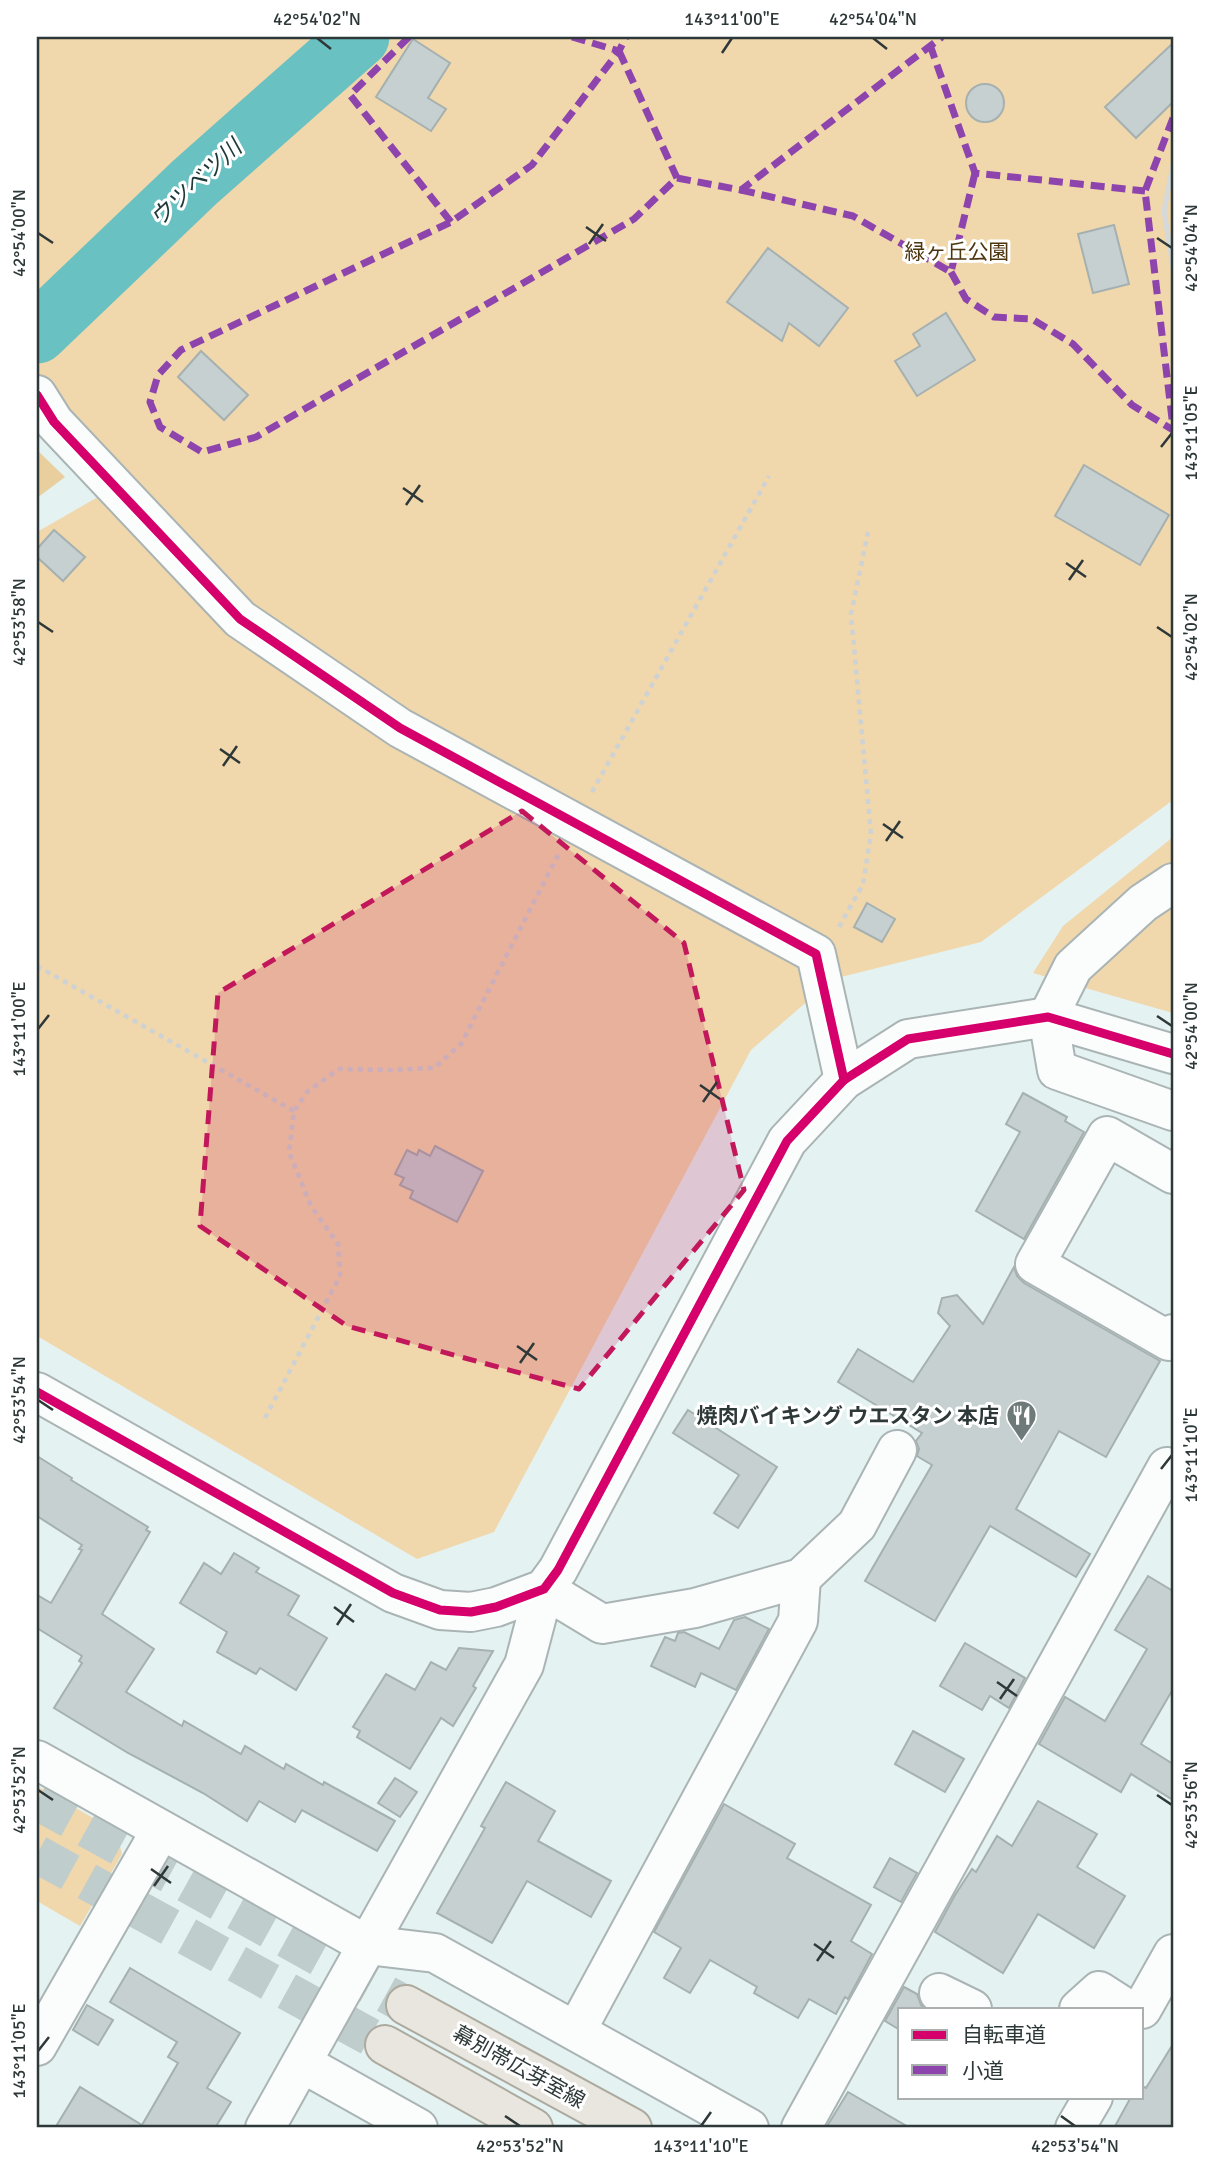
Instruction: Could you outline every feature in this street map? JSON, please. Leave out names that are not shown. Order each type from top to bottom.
[{"type":"main road","name":"幕別帯広芽室線","points":[[406,2005],[632,2128]]},
{"type":"main road","points":[[385,2045],[533,2128]]},
{"type":"street","points":[[37,396],[54,422],[240,619],[400,728],[816,954],[844,1080]]},
{"type":"street","points":[[1129,1148],[1163,1107],[1057,1070],[1048,1017],[1073,967],[1143,903],[1173,883]]},
{"type":"street","points":[[265,2128],[524,1665],[544,1589],[565,1557],[787,1141],[844,1080],[908,1038],[1048,1017],[1173,1054]]},
{"type":"street","points":[[1173,1174],[1107,1136],[1035,1264],[1170,1341],[1173,1334]]},
{"type":"street","points":[[37,1392],[393,1593],[440,1609],[471,1612],[496,1607],[544,1589]]},
{"type":"street","points":[[544,1589],[602,1624],[695,1608],[801,1578],[857,1525],[897,1450]]},
{"type":"street","points":[[801,2128],[1167,1467],[1173,1470]]},
{"type":"street","points":[[576,2031],[798,1621],[801,1578]]},
{"type":"street","points":[[37,1760],[367,1945],[435,1953],[750,2128]]},
{"type":"street","points":[[37,2046],[161,1830]]},
{"type":"street","points":[[1143,2008],[1173,1954]]},
{"type":"street","points":[[1080,2008],[1099,1991],[1125,2008]]},
{"type":"street","points":[[302,2063],[418,2128]]},
{"type":"street","points":[[1075,2128],[1092,2098]]},
{"type":"path","points":[[265,1418],[340,1276],[338,1244],[311,1206],[289,1152],[294,1111],[307,1092],[339,1069],[434,1068],[461,1044],[575,823],[769,476]]},
{"type":"path","points":[[816,954],[835,934],[863,884],[872,834],[851,614],[867,532]]},
{"type":"path","points":[[37,966],[294,1111]]},
{"type":"highlighted area","points":[[522,811],[684,943],[744,1190],[579,1389],[347,1326],[200,1226],[218,993]]},
{"type":"green space","name":"緑ヶ丘公園","points":[[37,37],[1173,37],[1173,800],[981,942],[833,979],[751,1050],[494,1532],[417,1559],[37,1336],[37,532],[117,486],[37,379]]},
{"type":"green space","points":[[1173,837],[1173,1013],[1033,973],[1063,926]]},
{"type":"green space","points":[[37,1786],[116,1831],[122,1854],[80,1926],[37,1901]]},
{"type":"shaded area","points":[[37,450],[65,477],[37,498]]},
{"type":"building","points":[[413,39],[450,63],[428,98],[446,109],[431,131],[376,97]]},
{"type":"building","points":[[1173,43],[1173,102],[1136,138],[1105,107]]},
{"type":"building","points":[[985,84],[998,90],[1004,103],[998,116],[985,122],[972,116],[966,103],[972,90]]},
{"type":"building","points":[[1114,225],[1129,284],[1093,293],[1078,234]]},
{"type":"building","points":[[768,248],[848,308],[819,346],[789,323],[782,341],[727,302]]},
{"type":"building","points":[[946,313],[975,360],[917,396],[895,361],[920,346],[913,334]]},
{"type":"building","points":[[201,351],[248,395],[224,420],[178,377]]},
{"type":"building","points":[[1084,465],[1169,515],[1140,565],[1055,516]]},
{"type":"building","points":[[54,530],[85,557],[63,581],[37,557],[37,549]]},
{"type":"building","points":[[867,903],[895,919],[882,942],[854,927]]},
{"type":"building","points":[[1023,1093],[1067,1117],[1065,1121],[1084,1132],[1024,1239],[976,1211],[1020,1132],[1006,1124]]},
{"type":"building","points":[[435,1146],[483,1171],[457,1222],[410,1198],[413,1191],[400,1185],[404,1178],[395,1174],[407,1150],[417,1155],[419,1150],[430,1156]]},
{"type":"building","points":[[1014,1267],[1017,1276],[1024,1283],[1160,1361],[1106,1457],[1059,1431],[1016,1509],[1090,1554],[1076,1577],[990,1526],[935,1621],[865,1581],[932,1465],[917,1456],[919,1449],[916,1441],[922,1433],[838,1382],[858,1349],[913,1382],[950,1326],[938,1313],[942,1298],[957,1295],[983,1324]]},
{"type":"building","points":[[688,1410],[777,1467],[738,1528],[714,1513],[739,1475],[673,1433]]},
{"type":"building","points":[[37,1456],[148,1527],[146,1530],[150,1532],[102,1614],[154,1649],[126,1692],[182,1726],[184,1721],[241,1754],[245,1746],[284,1769],[286,1764],[395,1821],[377,1851],[302,1810],[295,1822],[259,1801],[247,1821],[54,1708],[82,1663],[79,1661],[82,1656],[37,1628],[37,1595],[51,1603],[82,1550],[79,1549],[82,1545],[37,1516]]},
{"type":"building","points":[[234,1553],[259,1568],[256,1572],[299,1596],[288,1615],[327,1638],[296,1690],[260,1668],[256,1674],[217,1652],[227,1632],[180,1603],[204,1563],[221,1574]]},
{"type":"building","points":[[1148,1576],[1173,1591],[1173,1689],[1141,1744],[1173,1764],[1173,1800],[1131,1774],[1121,1792],[1039,1744],[1065,1697],[1105,1721],[1147,1649],[1115,1630]]},
{"type":"building","points":[[745,1617],[769,1629],[736,1690],[701,1673],[695,1687],[651,1666],[665,1637],[675,1641],[678,1633],[684,1632],[719,1649],[734,1620]]},
{"type":"building","points":[[965,1643],[1025,1678],[1009,1708],[990,1696],[982,1710],[940,1686]]},
{"type":"building","points":[[459,1648],[493,1651],[473,1686],[476,1688],[453,1726],[441,1718],[410,1769],[357,1737],[360,1731],[353,1727],[386,1674],[415,1690],[431,1662],[446,1670]]},
{"type":"building","points":[[913,1731],[964,1759],[945,1792],[895,1764]]},
{"type":"building","points":[[395,1778],[417,1792],[400,1817],[378,1803]]},
{"type":"building","points":[[506,1782],[555,1811],[538,1841],[611,1881],[591,1917],[527,1881],[492,1943],[437,1913],[485,1828],[481,1826]]},
{"type":"building","points":[[1038,1801],[1097,1834],[1077,1867],[1125,1896],[1094,1948],[1038,1914],[1003,1973],[935,1932],[955,1895],[972,1869],[976,1872],[997,1836],[1012,1846]]},
{"type":"building","points":[[724,1804],[795,1844],[787,1858],[871,1905],[851,1941],[872,1954],[848,1999],[845,1997],[836,2014],[809,1999],[798,2018],[754,1993],[757,1987],[710,1960],[690,1993],[664,1978],[681,1948],[654,1932]]},
{"type":"building","points":[[890,1858],[917,1873],[901,1902],[874,1887]]},
{"type":"building","points":[[130,1968],[240,2033],[207,2088],[231,2102],[215,2128],[55,2128],[80,2087],[142,2125],[178,2063],[168,2057],[177,2042],[110,2002]]},
{"type":"building","points":[[904,1987],[917,1994],[924,2008],[898,2008],[898,2029],[885,2021]]},
{"type":"building","points":[[87,2005],[113,2020],[98,2045],[73,2030]]},
{"type":"building","points":[[1173,2044],[1173,2128],[1114,2128],[1130,2098],[1144,2098],[1144,2087],[1146,2088]]},
{"type":"building","points":[[848,2092],[910,2128],[826,2128]]},
{"type":"waterway","name":"ウツベツ川","points":[[37,333],[195,182],[359,37]]},
{"type":"tunnel","points":[[37,1801],[406,2005]]},
{"type":"tunnel","points":[[37,1854],[385,2045]]},
{"type":"railway","points":[[1173,165],[1164,211],[1173,267]]},
{"type":"marked path","points":[[409,37],[350,95],[451,222]]},
{"type":"marked path","points":[[572,37],[619,51],[626,37]]},
{"type":"marked path","points":[[677,178],[741,190],[942,37]]},
{"type":"marked path","points":[[930,45],[975,173],[1145,191]]},
{"type":"marked path","points":[[619,51],[677,178],[634,219],[256,437],[202,452],[160,427],[150,402],[158,375],[181,350],[451,222],[532,165],[619,51]]},
{"type":"marked path","points":[[1173,118],[1145,191],[1173,427]]},
{"type":"marked path","points":[[741,190],[853,216],[951,272],[975,173]]},
{"type":"marked path","points":[[951,272],[966,299],[994,317],[1032,319],[1073,344],[1132,405],[1173,430]]},
{"type":"cycle path","points":[[37,395],[54,422],[240,619],[400,728],[816,954],[844,1080]]},
{"type":"cycle path","points":[[37,1392],[393,1593],[440,1610],[471,1612],[496,1607],[544,1589],[558,1570],[787,1141],[844,1080],[908,1039],[1048,1017],[1173,1054]]},
{"type":"place","name":"焼肉バイキング ウエスタン 本店","points":[[1022,1443]]}]
